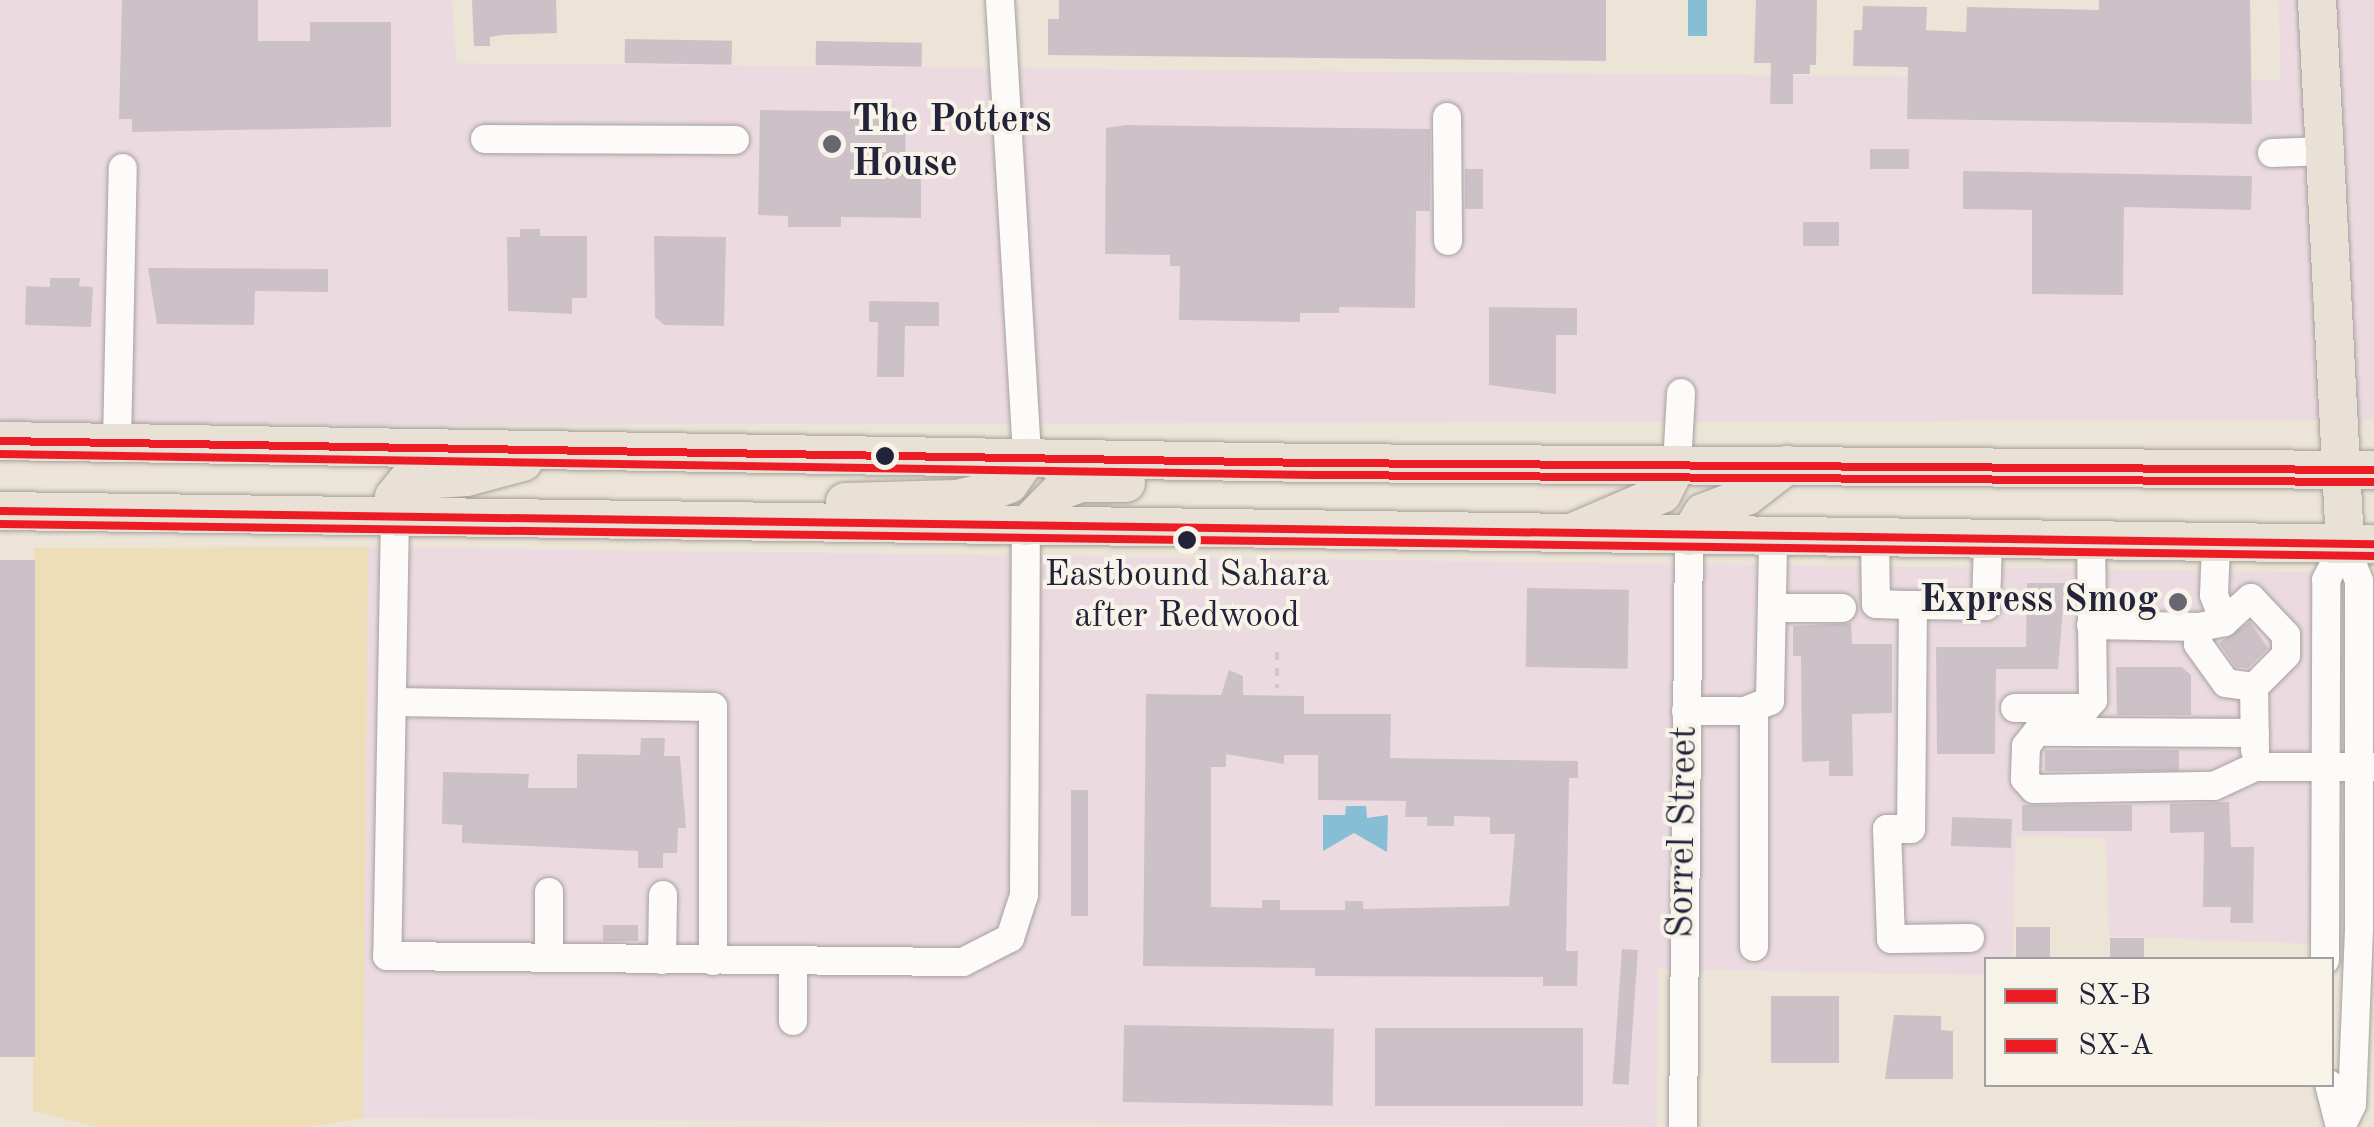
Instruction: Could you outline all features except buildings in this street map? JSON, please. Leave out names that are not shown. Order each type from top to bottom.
[{"type":"main road","points":[[0,512],[2359,544],[2359,470],[2326,151],[2317,0]]},
{"type":"main road","points":[[0,442],[1254,462],[2359,470]]},
{"type":"main road","points":[[395,516],[399,488],[417,477],[467,477],[564,451]]},
{"type":"main road","points":[[708,521],[874,498],[957,499],[1009,484],[1027,458]]},
{"type":"main road","points":[[1026,526],[1044,502],[1080,483],[1218,477],[1254,462]]},
{"type":"main road","points":[[1569,534],[1662,494],[1677,465]]},
{"type":"main road","points":[[1689,536],[1703,513],[1748,496],[1787,465]]},
{"type":"street","points":[[1000,0],[1027,458]]},
{"type":"street","points":[[1447,117],[1448,241]]},
{"type":"street","points":[[485,138],[735,140]]},
{"type":"street","points":[[2272,153],[2326,151]]},
{"type":"street","points":[[118,442],[123,168]]},
{"type":"street","points":[[1677,465],[1682,392]]},
{"type":"street","points":[[395,516],[387,956],[963,962],[1010,938],[1024,895],[1026,526]]},
{"type":"street","name":"Sorrel Street","points":[[1684,1127],[1689,536]]},
{"type":"street","points":[[1686,710],[1754,710],[1770,701],[1773,538]]},
{"type":"street","points":[[1875,539],[1876,604],[1913,605],[1986,606],[1988,541]]},
{"type":"street","points":[[2015,708],[2086,708],[2093,700],[2090,542]]},
{"type":"street","points":[[2212,624],[2216,542]]},
{"type":"street","points":[[2340,1127],[2352,1104],[2367,929],[2366,636],[2359,544]]},
{"type":"street","points":[[2325,957],[2322,829],[2326,580],[2359,544]]},
{"type":"street","points":[[2254,686],[2226,682],[2198,644],[2212,624],[2251,598],[2286,635],[2286,655]]},
{"type":"street","points":[[1913,605],[1911,829],[1886,829],[1891,940],[1970,938]]},
{"type":"street","points":[[1772,608],[1842,608]]},
{"type":"street","points":[[2092,624],[2212,624]]},
{"type":"street","points":[[2255,767],[2254,686],[2286,655],[2325,655]]},
{"type":"street","points":[[392,702],[714,707],[712,961]]},
{"type":"street","points":[[1754,710],[1754,947]]},
{"type":"street","points":[[2254,732],[2037,732],[2026,746],[2025,779],[2034,789],[2214,786],[2255,767],[2366,768]]},
{"type":"street","points":[[2322,829],[2366,829]]},
{"type":"street","points":[[549,892],[549,958]]},
{"type":"street","points":[[662,895],[662,960]]},
{"type":"street","points":[[2324,930],[2367,929]]},
{"type":"street","points":[[793,962],[793,1021]]},
{"type":"street","points":[[2331,1087],[2340,1127]]},
{"type":"path","points":[[1277,652],[1277,688]]},
{"type":"shaded area","points":[[0,0],[452,0],[456,63],[2280,80],[2279,0],[2374,0],[2374,420],[0,426]]},
{"type":"shaded area","points":[[368,547],[2374,573],[2374,946],[2109,936],[2106,838],[2015,836],[2013,957],[1984,957],[1984,975],[1659,969],[1656,1127],[363,1118]]},
{"type":"sand","points":[[368,547],[363,1118],[307,1127],[96,1127],[33,1111],[34,548]]},
{"type":"water","points":[[1688,0],[1707,0],[1707,36],[1688,36]]},
{"type":"water","points":[[1346,806],[1366,806],[1367,818],[1388,815],[1387,852],[1354,833],[1323,851],[1323,815],[1345,815]]},
{"type":"transit line","name":"SX-B","points":[[0,441],[1313,463],[2374,470]]},
{"type":"transit line","name":"SX-A","points":[[0,454],[1313,475],[2374,482]]},
{"type":"transit line","name":"SX-B","points":[[0,511],[2374,544]]},
{"type":"transit line","name":"SX-A","points":[[0,524],[2374,556]]},
{"type":"place","name":"The Potters House","points":[[832,144]]},
{"type":"place","name":"Eastbound Sahara after Redwood","points":[[1187,540]]},
{"type":"place","name":"Express Smog","points":[[2178,602]]}]
